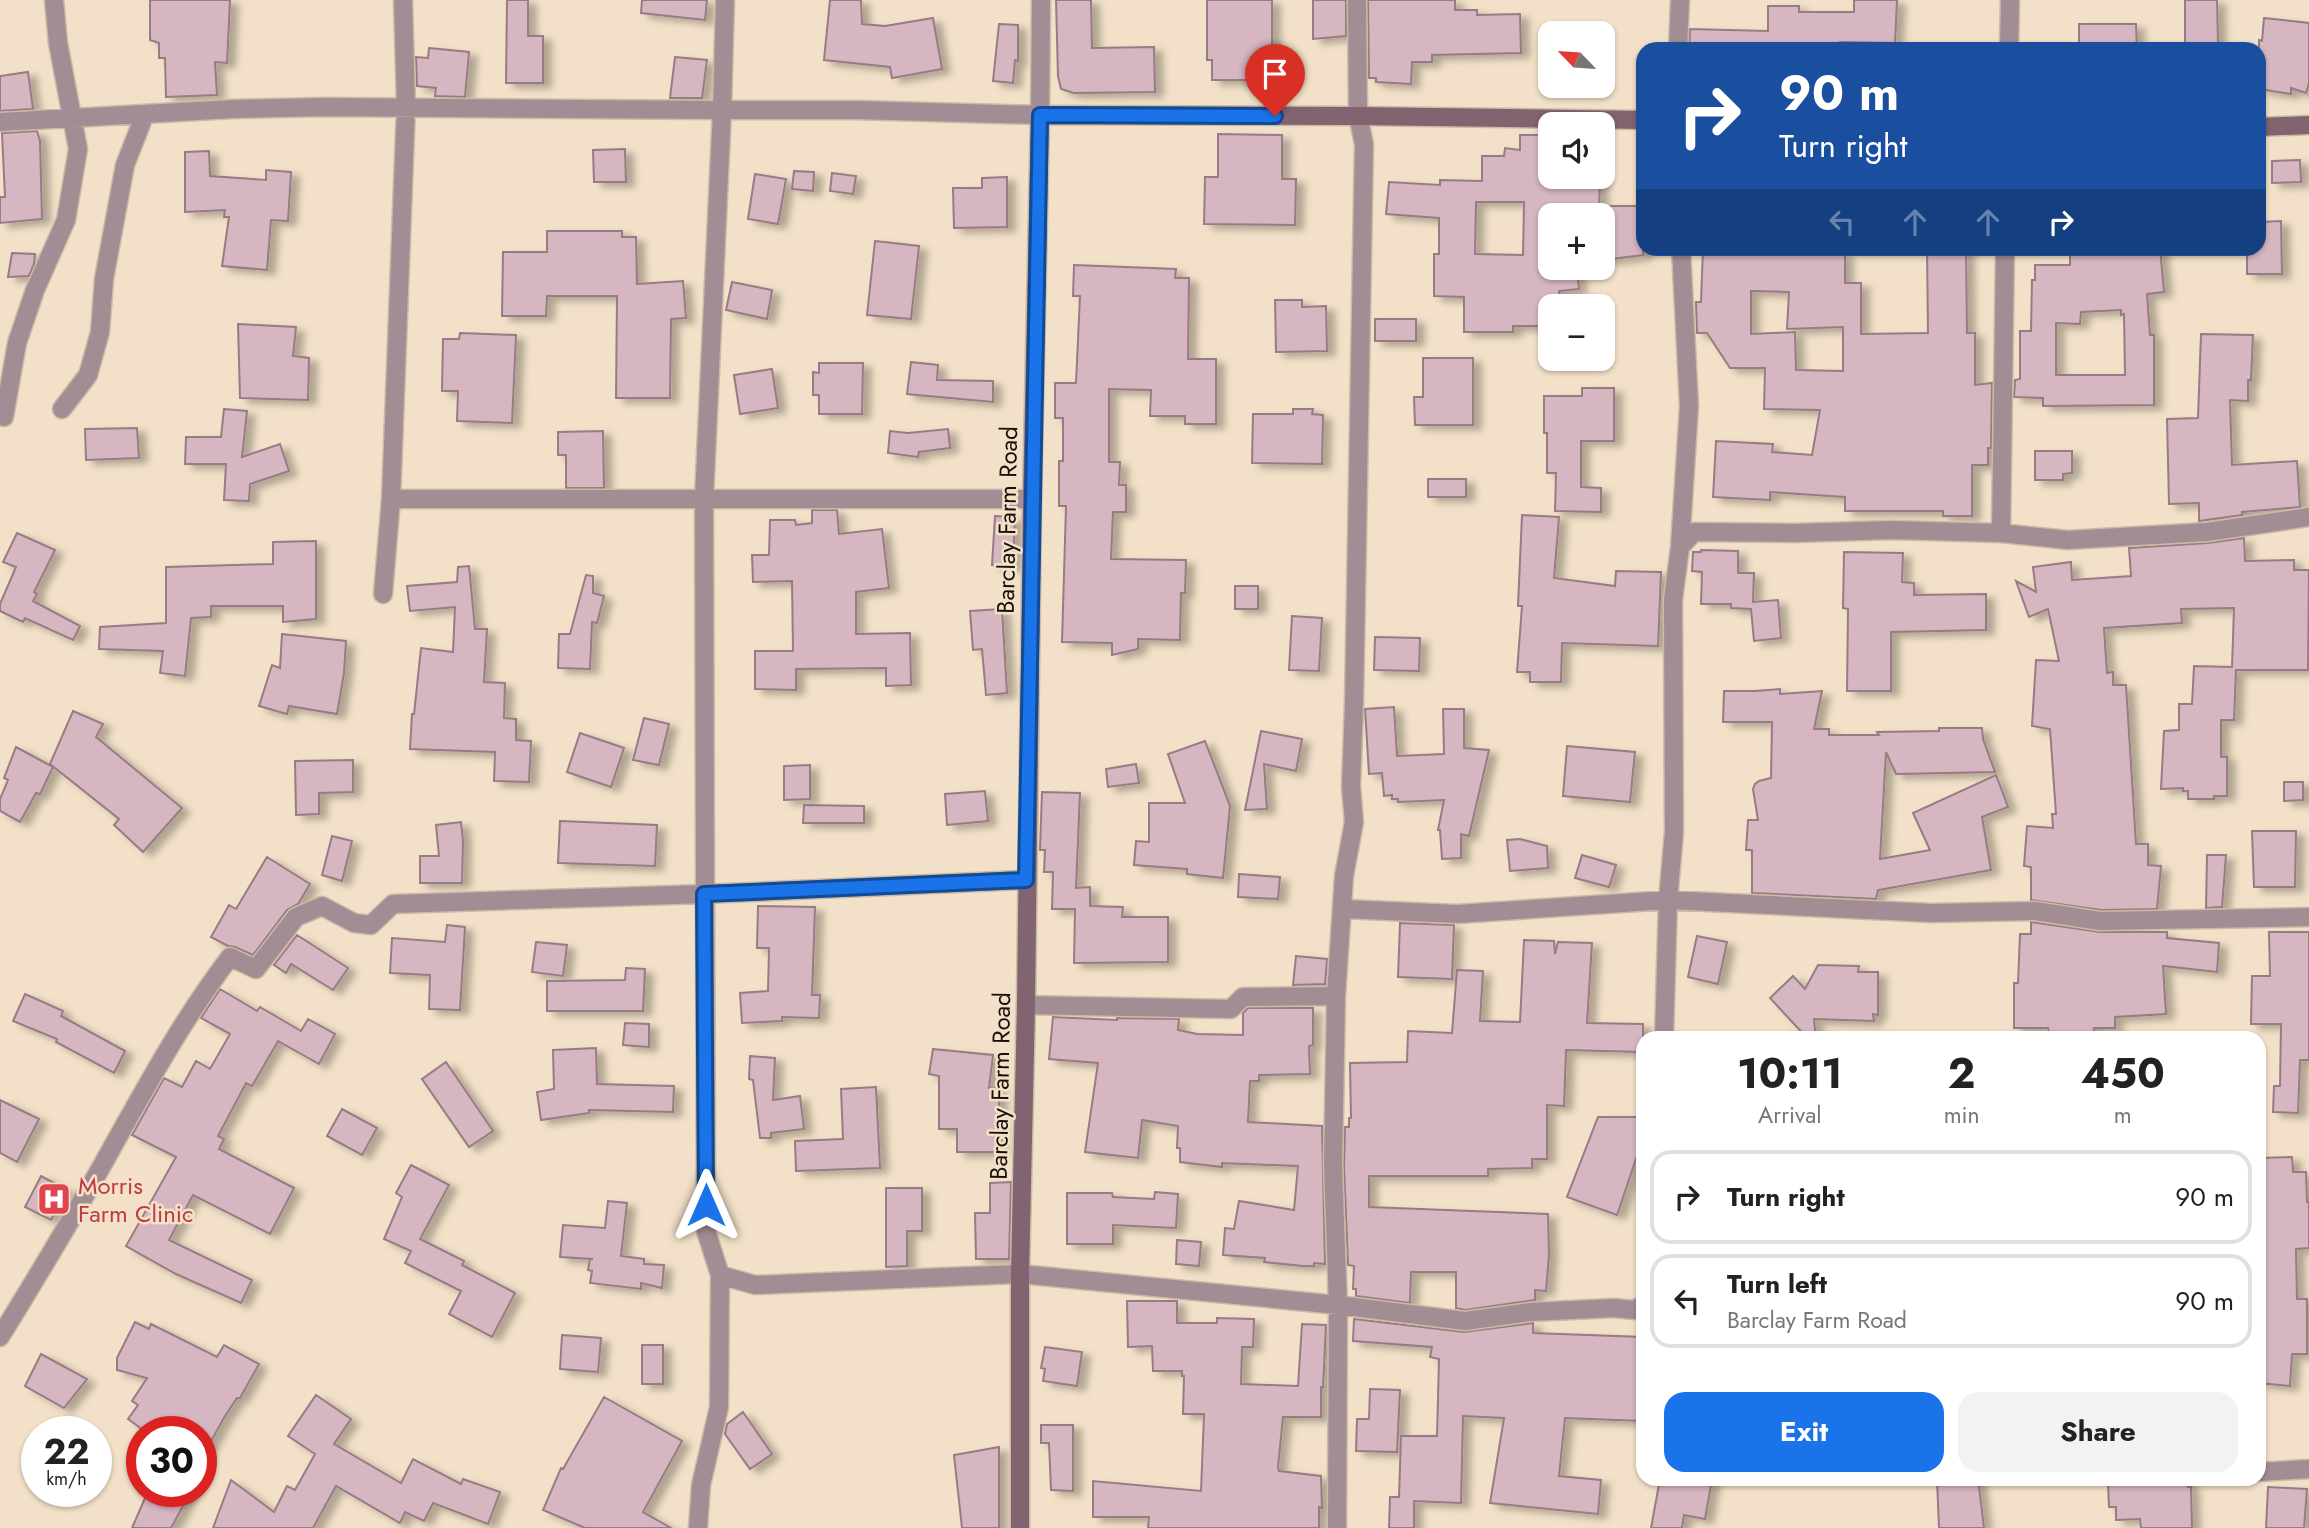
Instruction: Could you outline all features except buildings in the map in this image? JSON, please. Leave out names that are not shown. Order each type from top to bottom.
[{"type":"street","points":[[4,417],[17,343],[35,289],[66,220],[78,149],[58,43],[54,0]]},
{"type":"street","points":[[383,594],[391,499],[406,106],[403,0]]},
{"type":"street","points":[[698,1528],[702,1485],[719,1408],[720,1275],[706,1231],[704,499],[723,110],[725,0]]},
{"type":"street","points":[[1040,115],[1041,0]]},
{"type":"street","points":[[1338,1528],[1338,1306],[1333,1166],[1336,996],[1344,876],[1354,822],[1351,787],[1364,144],[1357,116],[1357,0]]},
{"type":"street","points":[[1678,42],[1680,0]]},
{"type":"street","points":[[2009,42],[2010,0]]},
{"type":"street","points":[[0,122],[233,109],[406,106],[1636,120]]},
{"type":"street","points":[[62,409],[88,375],[100,332],[104,279],[125,165],[145,114]]},
{"type":"street","name":"Barclay Farm Road","points":[[1020,1528],[1020,1274],[1040,115]]},
{"type":"street","points":[[2266,127],[2309,125]]},
{"type":"street","points":[[1664,1031],[1668,900],[1674,832],[1673,600],[1680,547],[1689,406],[1681,256]]},
{"type":"street","points":[[2001,533],[2005,256]]},
{"type":"street","points":[[391,499],[1032,499]]},
{"type":"street","points":[[1680,547],[1694,532],[1891,530],[2001,533],[2082,540],[2207,532],[2309,517]]},
{"type":"street","points":[[0,1337],[64,1233],[166,1052],[208,985],[230,957],[256,969],[296,917],[322,906],[354,923],[371,925],[393,904],[1026,880]]},
{"type":"street","points":[[1343,909],[1457,914],[1668,900],[1932,913],[2035,911],[2100,921],[2309,917]]},
{"type":"street","points":[[1026,1005],[1231,1009],[1243,997],[1336,996]]},
{"type":"street","points":[[720,1275],[755,1284],[1020,1274],[1465,1321],[1530,1312],[1636,1309]]},
{"type":"street","points":[[2266,1472],[2309,1469]]},
{"type":"place","name":"Morris Farm Clinic","points":[[54,1199]]},
{"type":"route","points":[[706,1205],[704,894],[1026,880],[1040,115],[1275,116]]}]
